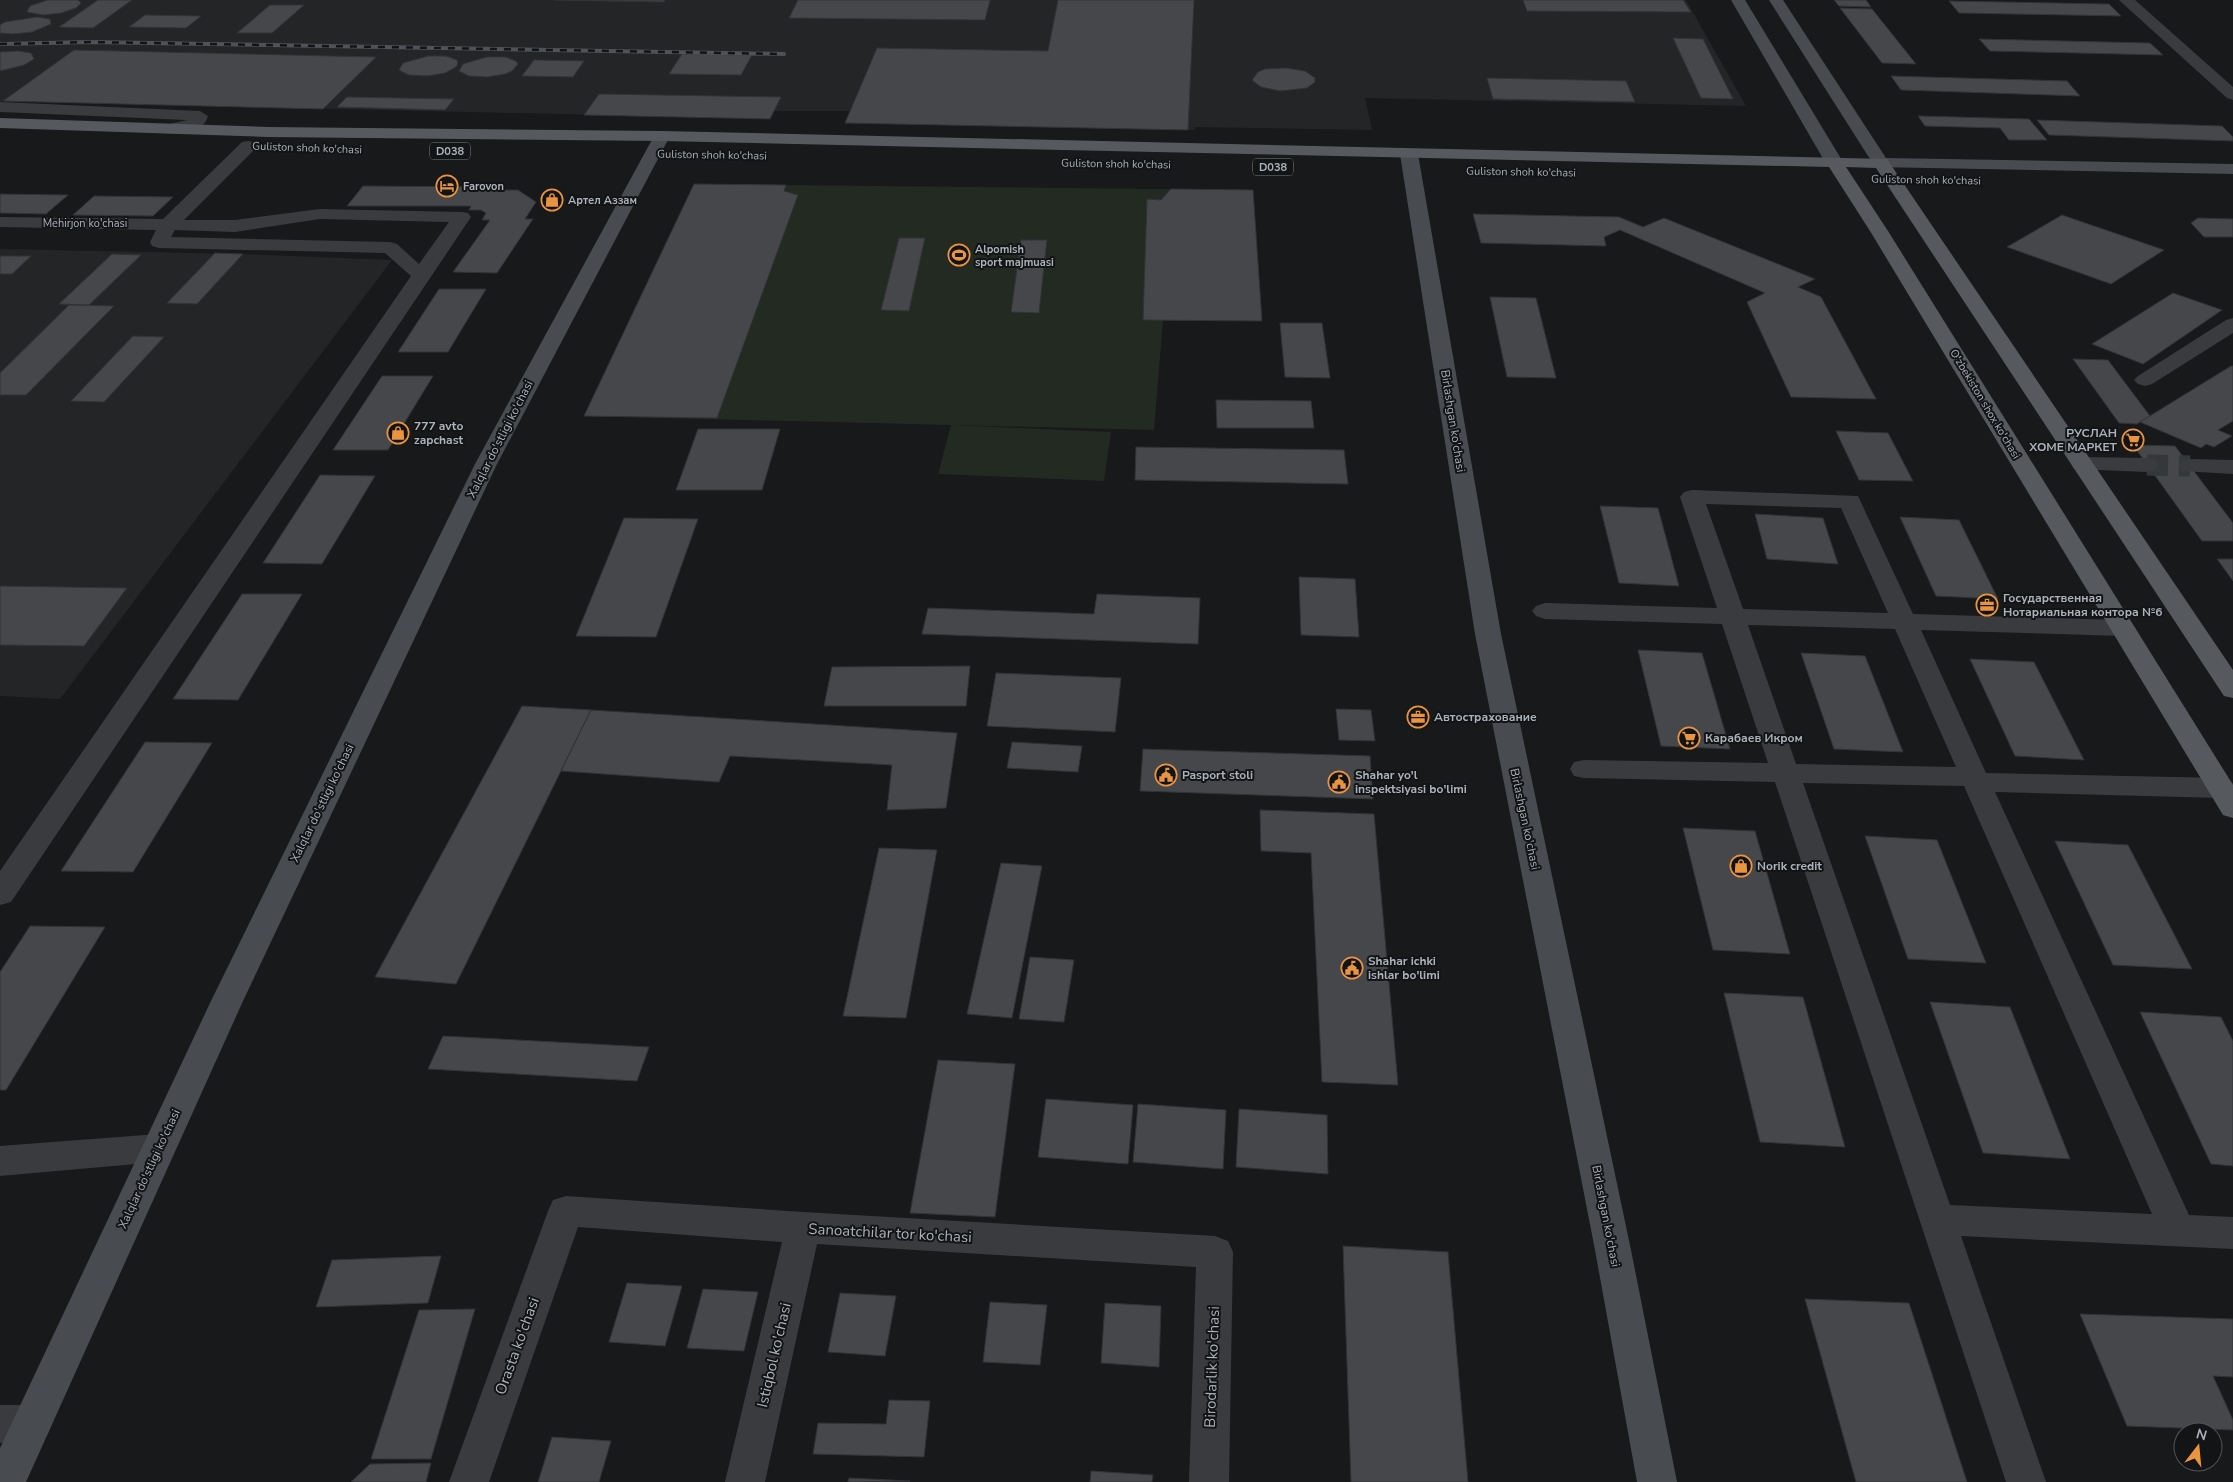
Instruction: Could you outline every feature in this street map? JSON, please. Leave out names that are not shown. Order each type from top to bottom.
[{"type":"main road","name":"Guliston shoh ko'chasi","points":[[0,123],[655,150],[1412,166],[1881,163]]},
{"type":"main road","name":"Guliston shoh ko'chasi","points":[[0,136],[342,149]]},
{"type":"main road","name":"O'zbekiston shox ko'chasi","points":[[1834,162],[1866,210],[2227,798]]},
{"type":"main road","points":[[1881,163],[2233,690]]},
{"type":"main road","name":"Guliston shoh ko'chasi","points":[[1588,173],[1892,180]]},
{"type":"main road","points":[[1866,210],[1913,211]]},
{"type":"street","name":"O'zbekiston shox ko'chasi","points":[[1738,0],[1834,162]]},
{"type":"street","points":[[1776,0],[1881,163]]},
{"type":"street","points":[[2126,0],[2233,94]]},
{"type":"street","points":[[0,107],[190,114],[200,116],[199,120],[190,126],[171,129]]},
{"type":"street","points":[[1817,131],[1860,133]]},
{"type":"street","points":[[0,894],[421,275],[390,248],[159,242],[169,224],[248,146]]},
{"type":"street","name":"Xalqlar do'stligi ko'chasi","points":[[5,1482],[16,1424],[158,1148],[486,464],[655,150]]},
{"type":"street","name":"Guliston shoh ko'chasi","points":[[1881,163],[2233,169]]},
{"type":"street","name":"Birlashgan ko'chasi","points":[[1412,166],[1488,634],[1613,1250],[1657,1482]]},
{"type":"street","name":"Guliston shoh ko'chasi","points":[[1892,180],[2044,183]]},
{"type":"street","name":"Mehirjon ko'chasi","points":[[0,222],[235,226],[320,214],[462,217],[421,275]]},
{"type":"street","points":[[2145,380],[2233,324]]},
{"type":"street","points":[[2082,464],[2146,465]]},
{"type":"street","points":[[2190,466],[2233,466]]},
{"type":"street","points":[[2026,1482],[1692,497],[1850,501],[2178,1231]]},
{"type":"street","points":[[1545,611],[2122,628]]},
{"type":"street","points":[[1584,769],[1786,773],[1975,780],[2227,798]]},
{"type":"street","points":[[0,1161],[158,1148]]},
{"type":"street","name":"Sanoatchilar tor ko'chasi","points":[[566,1211],[802,1228],[1215,1252]]},
{"type":"street","name":"Orasta ko'chasi","points":[[469,1482],[566,1211]]},
{"type":"street","points":[[1938,1220],[2233,1233]]},
{"type":"street","name":"Istiqbol ko'chasi","points":[[745,1482],[802,1228]]},
{"type":"street","name":"Birodarlik ko'chasi","points":[[1208,1482],[1215,1252]]},
{"type":"shaded area","points":[[0,0],[1686,0],[1746,106],[1365,98],[1372,130],[1195,127],[1195,130],[845,123],[850,111],[774,111],[770,119],[3,101],[0,103]]},
{"type":"shaded area","name":"Alpomish sport majmuasi","points":[[694,184],[1253,190],[1262,321],[1163,320],[1154,430],[584,416]]},
{"type":"shaded area","points":[[0,249],[243,254],[392,260],[60,699],[0,696]]},
{"type":"shaded area","points":[[951,425],[1111,432],[1104,481],[938,474]]},
{"type":"building","points":[[48,0],[78,0],[81,3],[76,8],[61,13],[43,15],[27,12],[30,6]]},
{"type":"building","points":[[98,0],[132,0],[93,28],[59,27]]},
{"type":"building","points":[[554,0],[665,0],[664,2]]},
{"type":"building","points":[[798,0],[990,0],[985,20],[789,18]]},
{"type":"building","points":[[1058,0],[1194,0],[1188,130],[845,123],[877,48],[1048,51]]},
{"type":"building","points":[[1523,0],[1683,0],[1691,12],[1527,11]]},
{"type":"building","points":[[1834,0],[1866,0],[1871,7],[1839,6]]},
{"type":"building","points":[[1949,1],[2109,4],[2121,16],[1959,13]]},
{"type":"building","points":[[270,5],[304,5],[272,33],[237,33]]},
{"type":"building","points":[[1840,8],[1872,9],[1916,64],[1882,63]]},
{"type":"building","points":[[145,15],[201,16],[186,28],[129,27]]},
{"type":"building","points":[[37,17],[50,19],[51,24],[32,32],[0,33],[0,25],[5,22]]},
{"type":"building","points":[[1673,38],[1703,39],[1733,99],[1701,98]]},
{"type":"building","points":[[1979,39],[2150,43],[2163,55],[1990,51]]},
{"type":"building","points":[[74,50],[376,57],[323,109],[3,101]]},
{"type":"building","points":[[18,51],[31,53],[34,59],[24,65],[0,71],[0,52]]},
{"type":"building","points":[[682,54],[752,55],[741,75],[669,74]]},
{"type":"building","points":[[428,56],[446,56],[457,60],[458,63],[456,67],[445,73],[427,76],[409,75],[399,70],[403,63]]},
{"type":"building","points":[[487,57],[505,57],[516,61],[518,64],[512,71],[505,74],[487,77],[469,76],[459,71],[463,64]]},
{"type":"building","points":[[534,60],[584,61],[573,77],[522,76]]},
{"type":"building","points":[[1286,68],[1305,71],[1315,78],[1315,82],[1307,88],[1280,91],[1261,87],[1252,80],[1258,72],[1265,69]]},
{"type":"building","points":[[1891,76],[2067,81],[2080,96],[1901,90]]},
{"type":"building","points":[[1487,78],[1626,81],[1635,102],[1493,99]]},
{"type":"building","points":[[599,94],[781,97],[770,119],[584,115]]},
{"type":"building","points":[[347,97],[454,99],[445,110],[337,107]]},
{"type":"building","points":[[1918,116],[2029,119],[2047,140],[2009,140],[2000,128],[1925,126]]},
{"type":"building","points":[[2037,120],[2222,126],[2233,137],[2233,141],[2049,135]]},
{"type":"building","points":[[694,184],[786,185],[784,191],[798,195],[717,418],[584,416]]},
{"type":"building","points":[[363,186],[485,187],[482,190],[518,190],[536,202],[525,219],[533,219],[497,273],[453,272],[490,220],[482,220],[486,213],[481,210],[469,210],[471,206],[347,206]]},
{"type":"building","points":[[1171,189],[1253,190],[1262,321],[1143,320],[1147,199],[1161,200]]},
{"type":"building","points":[[0,194],[68,195],[46,214],[0,213]]},
{"type":"building","points":[[94,196],[173,197],[153,216],[73,215]]},
{"type":"building","points":[[1473,214],[1619,217],[1643,227],[1664,218],[1815,279],[1798,287],[1821,297],[1876,399],[1791,397],[1747,302],[1765,293],[1620,230],[1604,237],[1606,246],[1481,243]]},
{"type":"building","points":[[2062,215],[2164,250],[2111,284],[2007,247]]},
{"type":"building","points":[[2198,218],[2233,219],[2233,237],[2204,237],[2191,223]]},
{"type":"building","points":[[899,238],[925,238],[909,311],[881,310]]},
{"type":"building","points":[[1021,240],[1047,240],[1039,313],[1011,312]]},
{"type":"building","points":[[215,253],[243,254],[197,304],[167,303]]},
{"type":"building","points":[[112,254],[141,255],[89,305],[59,304]]},
{"type":"building","points":[[0,256],[31,256],[12,274],[0,274]]},
{"type":"building","points":[[439,289],[486,289],[448,352],[398,352]]},
{"type":"building","points":[[2173,293],[2222,310],[2143,364],[2092,344]]},
{"type":"building","points":[[1490,297],[1536,298],[1556,378],[1507,377]]},
{"type":"building","points":[[69,305],[114,306],[26,395],[0,395],[0,373]]},
{"type":"building","points":[[1280,323],[1322,323],[1330,378],[1285,377]]},
{"type":"building","points":[[133,336],[164,337],[104,402],[71,401]]},
{"type":"building","points":[[2073,359],[2108,360],[2150,416],[2137,424],[2119,423]]},
{"type":"building","points":[[2233,366],[2233,421],[2218,430],[2232,436],[2214,447],[2206,444],[2201,448],[2140,422]]},
{"type":"building","points":[[382,376],[433,376],[388,450],[333,450]]},
{"type":"building","points":[[1216,400],[1311,401],[1314,428],[1217,428]]},
{"type":"building","points":[[698,429],[780,429],[762,490],[676,490]]},
{"type":"building","points":[[1836,431],[1888,433],[1913,481],[1859,480]]},
{"type":"building","points":[[2133,445],[2175,446],[2233,523],[2233,541],[2202,541]]},
{"type":"building","points":[[1136,447],[1344,450],[1348,484],[1135,480]]},
{"type":"building","points":[[320,475],[375,476],[322,564],[263,563]]},
{"type":"building","points":[[1600,506],[1658,508],[1679,586],[1619,583]]},
{"type":"building","points":[[1755,514],[1823,518],[1838,564],[1767,559]]},
{"type":"building","points":[[1900,517],[1959,520],[1998,599],[1936,596]]},
{"type":"building","points":[[624,518],[698,519],[656,637],[576,636]]},
{"type":"building","points":[[2217,559],[2233,559],[2233,581]]},
{"type":"building","points":[[1299,577],[1355,579],[1359,637],[1301,635]]},
{"type":"building","points":[[0,586],[127,588],[84,646],[0,645]]},
{"type":"building","points":[[242,594],[302,594],[238,700],[173,699]]},
{"type":"building","points":[[1097,594],[1200,598],[1198,644],[922,634],[928,608],[1094,614]]},
{"type":"building","points":[[1638,650],[1702,653],[1730,749],[1661,746]]},
{"type":"building","points":[[1801,653],[1865,656],[1903,752],[1834,749]]},
{"type":"building","points":[[1970,659],[2034,662],[2084,760],[2015,756]]},
{"type":"building","points":[[970,666],[966,706],[824,706],[832,667]]},
{"type":"building","points":[[996,673],[1121,678],[1115,732],[987,726]]},
{"type":"building","points":[[522,706],[591,710],[456,984],[375,977]]},
{"type":"building","points":[[1336,709],[1371,710],[1375,741],[1339,740]]},
{"type":"building","points":[[591,710],[957,733],[946,808],[887,810],[892,765],[730,756],[719,782],[561,771]]},
{"type":"building","points":[[145,742],[212,743],[133,872],[61,871]]},
{"type":"building","points":[[1012,742],[1082,746],[1078,772],[1007,768]]},
{"type":"building","points":[[1143,749],[1370,756],[1373,799],[1140,791]]},
{"type":"building","name":"Shahar ichki ishlar bo'limi","points":[[1260,810],[1374,814],[1398,1085],[1322,1082],[1311,853],[1261,851]]},
{"type":"building","points":[[1683,828],[1755,831],[1790,954],[1713,950]]},
{"type":"building","points":[[1865,836],[1937,840],[1986,963],[1908,959]]},
{"type":"building","points":[[2055,841],[2128,845],[2192,969],[2113,965]]},
{"type":"building","points":[[879,848],[937,850],[906,1018],[843,1016]]},
{"type":"building","points":[[1001,863],[1042,866],[1012,1018],[967,1014]]},
{"type":"building","points":[[30,926],[105,927],[6,1090],[0,1090],[0,972]]},
{"type":"building","points":[[1030,957],[1074,960],[1064,1022],[1019,1019]]},
{"type":"building","points":[[1724,993],[1803,997],[1845,1147],[1760,1142]]},
{"type":"building","points":[[1930,1002],[2010,1007],[2070,1159],[1983,1153]]},
{"type":"building","points":[[2140,1012],[2221,1017],[2233,1041],[2233,1166],[2211,1164]]},
{"type":"building","points":[[443,1036],[649,1047],[637,1081],[428,1069]]},
{"type":"building","points":[[938,1060],[1015,1064],[995,1217],[910,1213]]},
{"type":"building","points":[[1046,1099],[1133,1105],[1128,1164],[1038,1157]]},
{"type":"building","points":[[1138,1104],[1226,1110],[1223,1169],[1133,1162]]},
{"type":"building","points":[[1239,1109],[1327,1115],[1328,1174],[1236,1167]]},
{"type":"building","points":[[1343,1246],[1448,1252],[1468,1482],[1351,1482]]},
{"type":"building","points":[[441,1256],[428,1303],[316,1307],[332,1260]]},
{"type":"building","points":[[627,1283],[682,1286],[665,1346],[609,1342]]},
{"type":"building","points":[[703,1289],[758,1292],[744,1351],[687,1348]]},
{"type":"building","points":[[840,1293],[896,1296],[885,1356],[828,1352]]},
{"type":"building","points":[[1805,1299],[1909,1303],[1967,1482],[1856,1482]]},
{"type":"building","points":[[990,1302],[1047,1305],[1040,1365],[983,1362]]},
{"type":"building","points":[[1105,1303],[1161,1306],[1159,1367],[1101,1363]]},
{"type":"building","points":[[475,1309],[431,1459],[371,1459],[419,1310]]},
{"type":"building","points":[[2080,1314],[2233,1319],[2233,1377],[2213,1376],[2233,1420],[2233,1430],[2223,1430],[2223,1422],[2173,1422],[2173,1428],[2127,1426]]},
{"type":"building","points":[[889,1400],[930,1401],[924,1457],[813,1454],[818,1423],[886,1424]]},
{"type":"building","points":[[552,1437],[611,1441],[599,1482],[538,1482]]},
{"type":"building","points":[[431,1463],[426,1482],[351,1482],[370,1464]]},
{"type":"building","points":[[1091,1471],[1153,1475],[1152,1482],[1090,1482]]},
{"type":"building","points":[[849,1478],[910,1481],[848,1482]]},
{"type":"tunnel","points":[[2147,465],[2190,466]]},
{"type":"railway","points":[[0,44],[90,42],[784,54]]},
{"type":"place","name":"Farovon","points":[[447,186]]},
{"type":"place","name":"Артел Аззам","points":[[552,200]]},
{"type":"place","name":"Alpomish sport majmuasi","points":[[959,255]]},
{"type":"place","name":"777 avto zapchast","points":[[398,433]]},
{"type":"place","name":"РУСЛАН ХОМЕ МАРКЕТ","points":[[2133,440]]},
{"type":"place","name":"Государственная Нотариальная контора №6","points":[[1987,605]]},
{"type":"place","name":"Автострахование","points":[[1418,717]]},
{"type":"place","name":"Карабаев Икром","points":[[1689,738]]},
{"type":"place","name":"Pasport stoli","points":[[1166,775]]},
{"type":"place","name":"Shahar yo'l inspektsiyasi bo'limi","points":[[1339,782]]},
{"type":"place","name":"Norik credit","points":[[1741,866]]},
{"type":"place","name":"Shahar ichki ishlar bo'limi","points":[[1352,968]]}]
